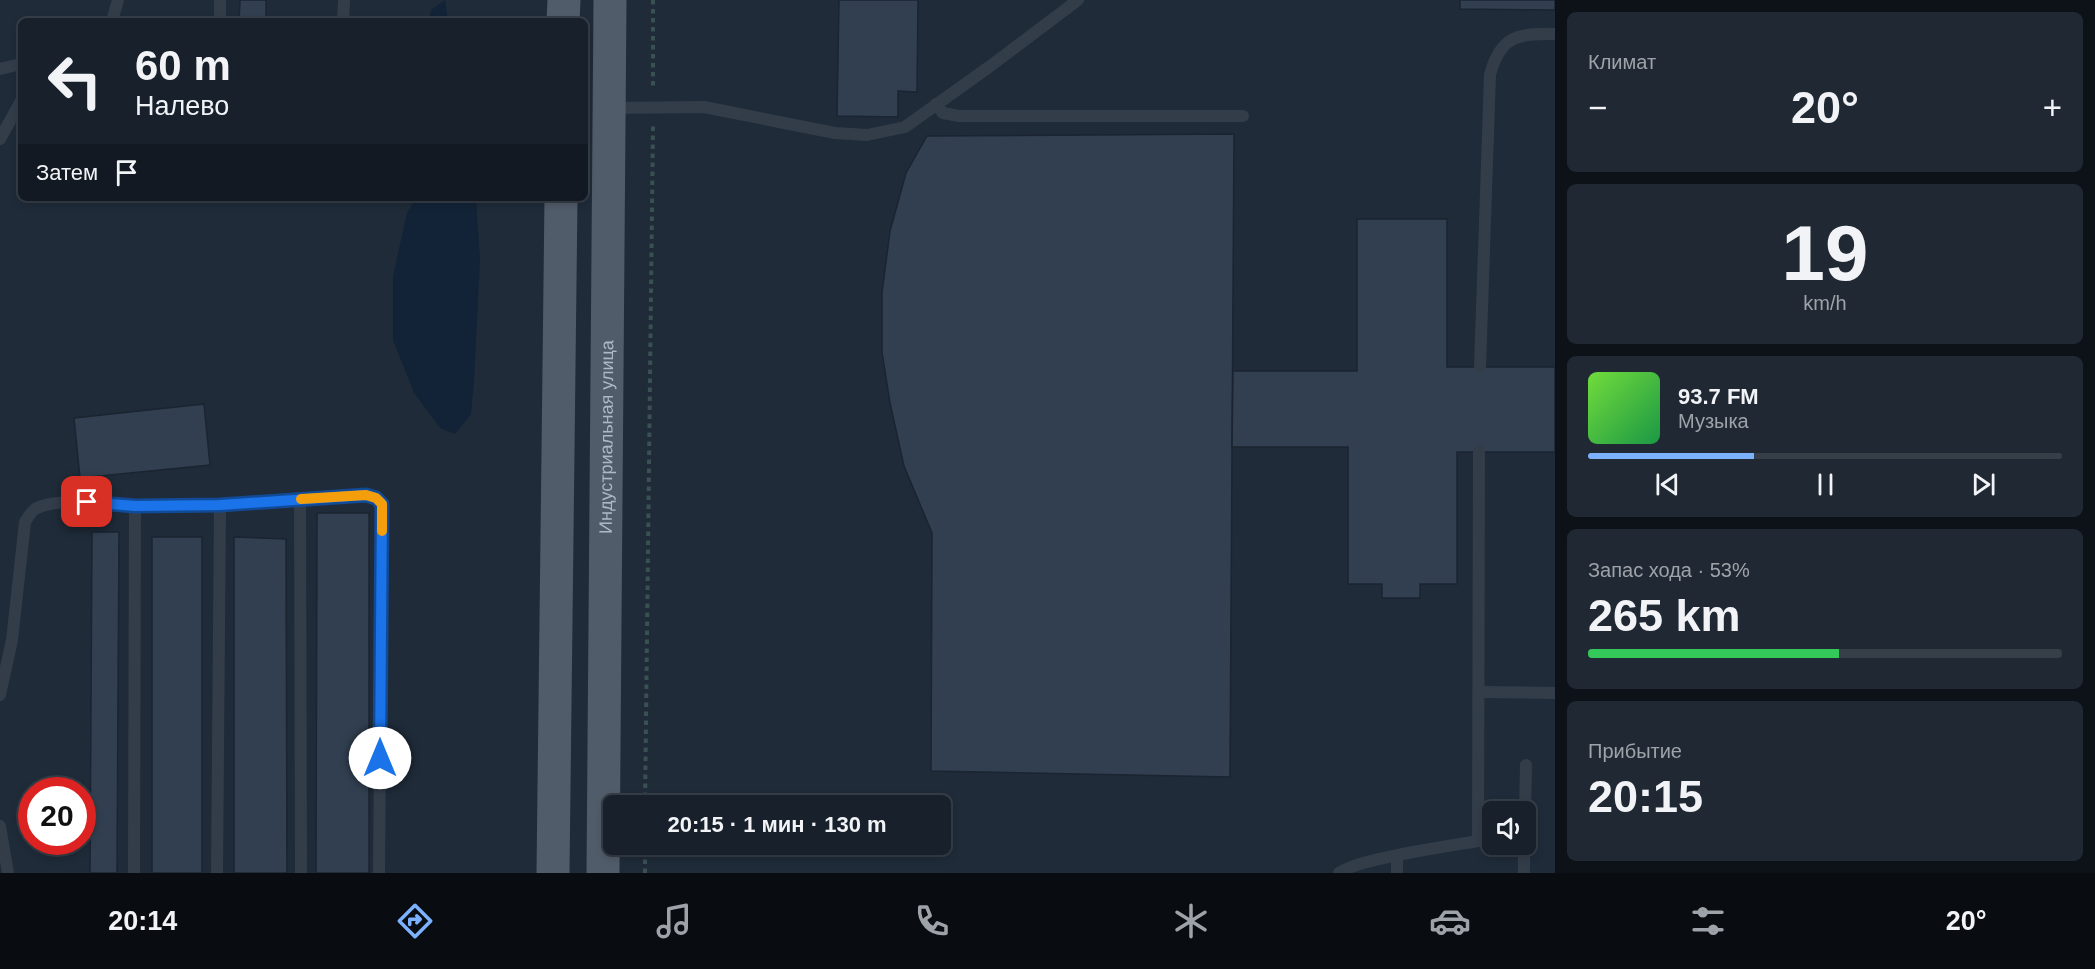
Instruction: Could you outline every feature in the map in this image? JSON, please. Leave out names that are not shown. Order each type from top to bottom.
[{"type":"main road","points":[[563,18],[564,0]]},
{"type":"main road","name":"Индустриальная улица","points":[[603,873],[610,0]]},
{"type":"main road","points":[[553,873],[561,201]]},
{"type":"lane","points":[[113,18],[118,0]]},
{"type":"lane","points":[[220,0],[220,18]]},
{"type":"lane","points":[[343,18],[344,0]]},
{"type":"lane","points":[[609,108],[704,107],[835,133],[867,135],[905,127],[1078,0]]},
{"type":"lane","points":[[1480,367],[1490,75],[1494,58],[1503,45],[1515,37],[1534,33],[1555,34]]},
{"type":"lane","points":[[0,69],[18,65]]},
{"type":"lane","points":[[936,104],[943,112],[959,116],[1244,116]]},
{"type":"lane","points":[[0,139],[18,106]]},
{"type":"lane","points":[[1478,841],[1479,451]]},
{"type":"lane","points":[[0,695],[12,640],[25,522],[35,508],[57,503],[87,502],[135,506],[220,505],[366,495],[376,498],[382,504],[380,873]]},
{"type":"lane","points":[[300,499],[301,873]]},
{"type":"lane","points":[[217,873],[220,505]]},
{"type":"lane","points":[[134,873],[135,506]]},
{"type":"lane","points":[[1479,692],[1555,693]]},
{"type":"lane","points":[[1525,801],[1526,765]]},
{"type":"lane","points":[[0,826],[8,873]]},
{"type":"lane","points":[[1339,873],[1344,869],[1364,863],[1482,841]]},
{"type":"lane","points":[[1524,855],[1524,873]]},
{"type":"lane","points":[[1397,856],[1397,873]]},
{"type":"path","points":[[645,795],[654,107],[653,0]]},
{"type":"path","points":[[645,855],[645,873]]},
{"type":"water","points":[[445,0],[448,18],[430,18],[431,10]]},
{"type":"water","points":[[414,201],[476,201],[480,259],[474,382],[471,414],[455,434],[440,428],[414,393],[393,340],[393,276],[407,213]]},
{"type":"building","points":[[240,0],[266,0],[266,18],[239,18]]},
{"type":"building","points":[[839,0],[918,0],[917,92],[898,91],[898,117],[837,116]]},
{"type":"building","points":[[1460,0],[1555,0],[1555,10],[1460,9]]},
{"type":"building","points":[[1234,134],[1230,777],[931,771],[932,533],[904,466],[890,403],[882,352],[882,293],[890,231],[906,173],[927,136]]},
{"type":"building","points":[[1357,219],[1447,219],[1447,367],[1555,367],[1555,452],[1457,452],[1457,584],[1420,584],[1420,598],[1382,598],[1382,584],[1348,584],[1348,447],[1232,447],[1233,371],[1357,371]]},
{"type":"building","points":[[204,404],[210,465],[80,478],[74,418]]},
{"type":"building","points":[[317,513],[369,513],[369,873],[316,873]]},
{"type":"building","points":[[92,532],[119,532],[117,873],[90,873],[90,855],[96,855],[96,777],[91,777]]},
{"type":"building","points":[[152,537],[202,537],[202,873],[152,873]]},
{"type":"building","points":[[234,537],[286,539],[287,873],[234,873]]},
{"type":"slow traffic","points":[[301,499],[366,495],[376,498],[382,504],[382,531]]},
{"type":"route","points":[[87,502],[135,506],[220,505],[366,495],[376,498],[382,504],[380,758]]}]
